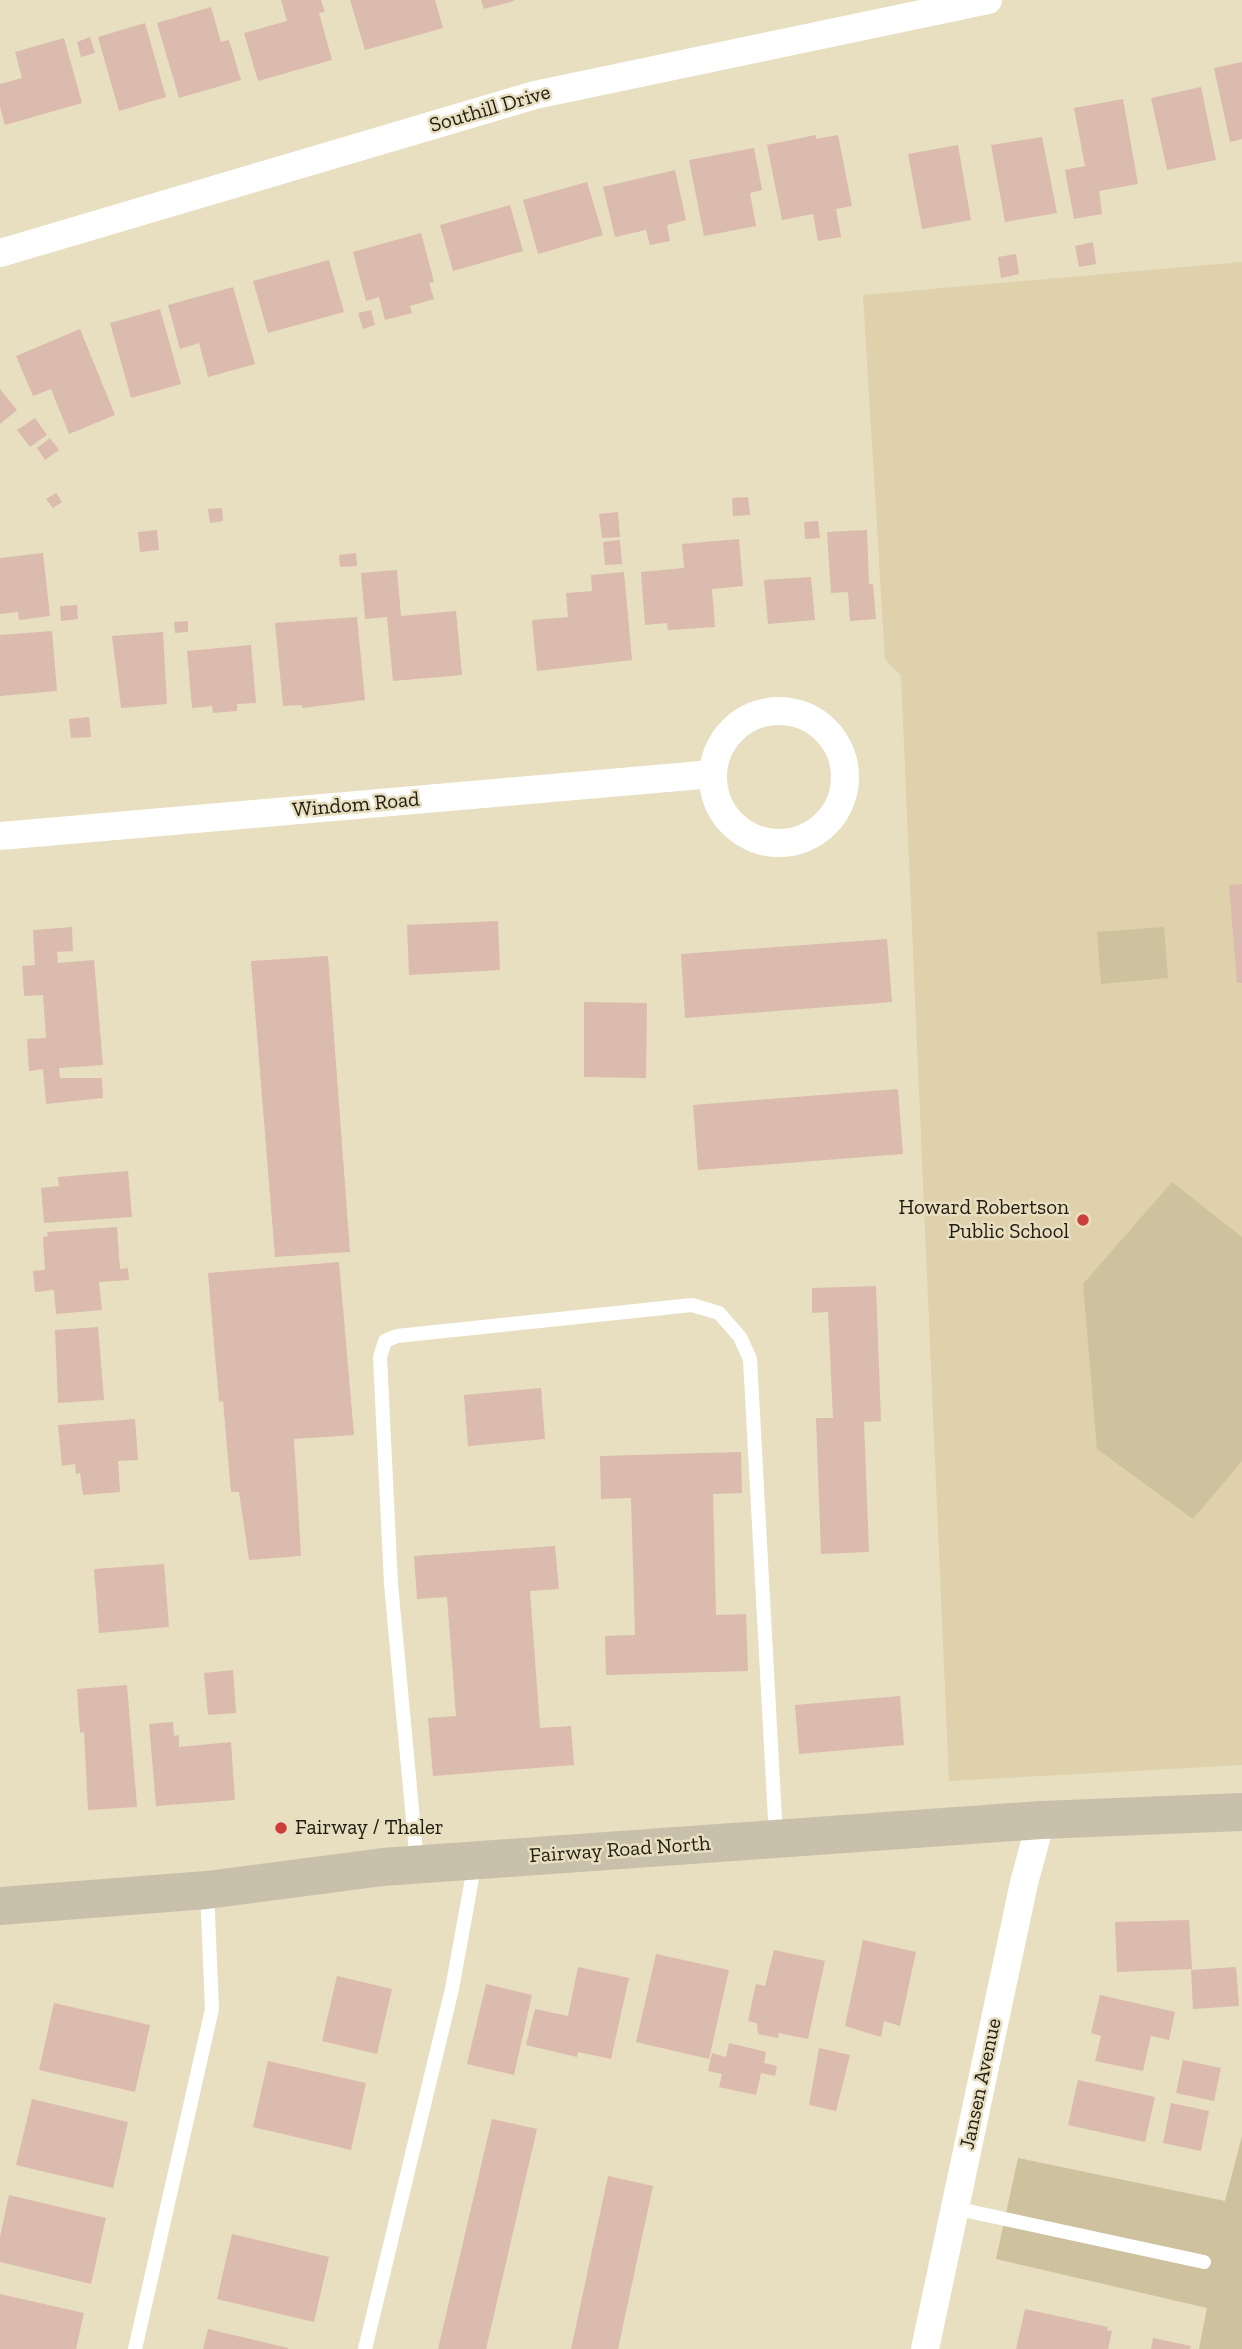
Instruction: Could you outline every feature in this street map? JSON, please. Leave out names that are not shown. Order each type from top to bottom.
[{"type":"main road","name":"Fairway Road North","points":[[0,1906],[207,1890],[417,1865],[1041,1820],[1242,1812]]},
{"type":"street","name":"Southill Drive","points":[[0,253],[535,95],[988,0]]},
{"type":"street","points":[[769,711],[788,711],[809,718],[828,732],[842,755],[844,791],[835,813],[809,836],[787,843],[764,841],[744,833],[727,817],[716,797],[713,774],[718,752],[730,733],[748,718],[769,711]]},
{"type":"street","name":"Windom Road","points":[[0,836],[713,774]]},
{"type":"street","name":"Jansen Avenue","points":[[925,2349],[1024,1883],[1041,1820]]},
{"type":"lane","points":[[417,1865],[391,1584],[380,1357],[385,1341],[397,1336],[692,1305],[719,1314],[740,1336],[750,1359],[776,1839]]},
{"type":"lane","points":[[365,2349],[452,1989],[475,1861]]},
{"type":"lane","points":[[135,2349],[212,2009],[207,1890]]},
{"type":"lane","points":[[954,2208],[1204,2262]]},
{"type":"shaded area","name":"Howard Robertson Public School","points":[[1242,262],[1242,1765],[949,1781],[901,676],[885,659],[863,295]]},
{"type":"shaded area","points":[[1164,927],[1168,978],[1101,984],[1097,932]]},
{"type":"shaded area","points":[[1172,1182],[1242,1237],[1242,1461],[1193,1519],[1097,1449],[1083,1284]]},
{"type":"shaded area","points":[[1242,2136],[1242,2349],[1199,2349],[1207,2308],[996,2259],[1018,2158],[1225,2201]]},
{"type":"building","points":[[281,0],[321,0],[325,12],[319,13],[332,60],[258,81],[244,33],[287,21]]},
{"type":"building","points":[[350,0],[435,0],[443,28],[365,50]]},
{"type":"building","points":[[481,0],[514,0],[514,1],[484,9]]},
{"type":"building","points":[[211,7],[221,42],[229,40],[241,80],[179,98],[157,23]]},
{"type":"building","points":[[145,23],[166,97],[119,111],[98,37]]},
{"type":"building","points":[[90,37],[95,53],[81,57],[77,42]]},
{"type":"building","points":[[64,38],[82,103],[5,125],[0,107],[0,84],[22,78],[15,52]]},
{"type":"building","points":[[1242,62],[1242,139],[1230,142],[1214,68]]},
{"type":"building","points":[[1201,87],[1216,160],[1167,170],[1151,98]]},
{"type":"building","points":[[1123,99],[1138,184],[1099,191],[1102,214],[1074,219],[1065,170],[1085,166],[1074,108]]},
{"type":"building","points":[[816,135],[816,139],[838,135],[852,206],[836,209],[841,237],[818,241],[813,214],[782,220],[767,145]]},
{"type":"building","points":[[1042,137],[1057,213],[1005,222],[991,145]]},
{"type":"building","points":[[958,145],[971,220],[922,229],[908,154]]},
{"type":"building","points":[[754,148],[762,190],[750,193],[756,226],[704,236],[689,160]]},
{"type":"building","points":[[675,170],[686,220],[667,225],[670,241],[650,245],[646,230],[615,237],[603,187]]},
{"type":"building","points":[[587,182],[603,235],[538,254],[523,200]]},
{"type":"building","points":[[510,205],[523,251],[453,271],[440,225]]},
{"type":"building","points":[[421,233],[434,282],[429,283],[434,299],[410,306],[412,313],[385,320],[379,297],[366,301],[353,252]]},
{"type":"building","points":[[1093,242],[1096,264],[1079,267],[1075,246]]},
{"type":"building","points":[[1016,254],[1019,274],[1001,278],[998,257]]},
{"type":"building","points":[[329,260],[344,312],[268,333],[253,281]]},
{"type":"building","points":[[233,287],[255,364],[208,377],[199,343],[180,349],[168,305]]},
{"type":"building","points":[[160,309],[181,384],[131,398],[110,323]]},
{"type":"building","points":[[371,310],[375,325],[363,329],[358,313]]},
{"type":"building","points":[[80,329],[115,415],[69,434],[51,389],[33,396],[16,356]]},
{"type":"building","points":[[0,389],[17,410],[0,424]]},
{"type":"building","points":[[35,418],[47,435],[30,447],[17,430]]},
{"type":"building","points":[[50,438],[59,450],[45,460],[37,448]]},
{"type":"building","points":[[56,493],[62,502],[53,508],[46,499]]},
{"type":"building","points":[[748,497],[750,515],[733,516],[732,498]]},
{"type":"building","points":[[222,508],[223,521],[210,523],[208,509]]},
{"type":"building","points":[[618,512],[620,537],[602,538],[599,514]]},
{"type":"building","points":[[818,521],[820,538],[805,539],[804,522]]},
{"type":"building","points":[[157,530],[159,550],[140,552],[138,532]]},
{"type":"building","points":[[867,530],[869,584],[873,584],[876,619],[850,621],[848,592],[831,593],[827,532]]},
{"type":"building","points":[[739,539],[743,586],[712,589],[715,627],[668,630],[667,623],[645,625],[641,572],[684,568],[682,544]]},
{"type":"building","points":[[620,540],[622,564],[605,565],[603,542]]},
{"type":"building","points":[[43,553],[50,616],[19,620],[18,612],[0,614],[0,558]]},
{"type":"building","points":[[356,553],[357,566],[340,567],[339,555]]},
{"type":"building","points":[[397,570],[401,616],[456,611],[462,675],[393,681],[387,617],[365,619],[361,573]]},
{"type":"building","points":[[624,572],[632,660],[537,671],[532,620],[568,617],[566,593],[592,591],[591,575]]},
{"type":"building","points":[[811,577],[815,620],[768,624],[764,580]]},
{"type":"building","points":[[77,605],[78,619],[61,621],[60,606]]},
{"type":"building","points":[[357,617],[365,700],[302,708],[302,705],[283,706],[275,623]]},
{"type":"building","points":[[188,621],[188,632],[175,633],[174,622]]},
{"type":"building","points":[[52,631],[57,691],[0,696],[0,635]]},
{"type":"building","points":[[163,632],[167,704],[121,708],[112,636]]},
{"type":"building","points":[[251,645],[256,703],[237,704],[237,711],[213,713],[212,706],[192,708],[187,651]]},
{"type":"building","points":[[89,717],[91,737],[71,738],[69,719]]},
{"type":"building","points":[[1242,884],[1242,983],[1237,983],[1229,885]]},
{"type":"building","points":[[498,921],[500,970],[409,975],[407,925]]},
{"type":"building","points":[[72,927],[73,951],[57,952],[58,963],[94,960],[103,1065],[59,1068],[60,1078],[102,1078],[103,1098],[46,1104],[43,1069],[29,1071],[27,1039],[46,1038],[43,995],[24,996],[22,966],[35,965],[33,930]]},
{"type":"building","points":[[887,939],[892,1002],[685,1018],[681,954]]},
{"type":"building","points":[[328,956],[350,1252],[275,1257],[251,961]]},
{"type":"building","points":[[584,1002],[647,1003],[646,1078],[584,1077]]},
{"type":"building","points":[[898,1089],[903,1154],[698,1170],[693,1105]]},
{"type":"building","points":[[128,1171],[132,1217],[44,1223],[41,1188],[59,1186],[58,1177]]},
{"type":"building","points":[[117,1227],[120,1269],[128,1268],[129,1280],[99,1282],[102,1310],[56,1314],[54,1290],[35,1292],[33,1271],[45,1270],[43,1237],[48,1236],[47,1232]]},
{"type":"building","points":[[339,1262],[354,1435],[294,1439],[301,1556],[249,1560],[239,1492],[231,1492],[223,1401],[219,1402],[208,1273]]},
{"type":"building","points":[[876,1286],[881,1421],[864,1422],[869,1552],[821,1554],[816,1418],[833,1418],[828,1312],[812,1313],[812,1288]]},
{"type":"building","points":[[98,1327],[104,1400],[58,1403],[55,1330]]},
{"type":"building","points":[[541,1388],[545,1439],[468,1446],[464,1395]]},
{"type":"building","points":[[135,1419],[138,1460],[118,1461],[120,1492],[83,1495],[80,1473],[76,1474],[75,1464],[62,1466],[58,1425]]},
{"type":"building","points":[[741,1452],[742,1493],[713,1494],[716,1615],[746,1614],[748,1671],[606,1675],[605,1636],[635,1635],[631,1498],[601,1499],[600,1456]]},
{"type":"building","points":[[555,1546],[559,1589],[530,1591],[540,1728],[571,1726],[574,1765],[433,1776],[428,1718],[456,1716],[447,1597],[417,1599],[414,1556]]},
{"type":"building","points":[[164,1564],[169,1627],[99,1633],[94,1569]]},
{"type":"building","points":[[233,1670],[236,1713],[208,1715],[204,1673]]},
{"type":"building","points":[[127,1685],[137,1807],[88,1810],[84,1732],[80,1733],[77,1689]]},
{"type":"building","points":[[900,1696],[904,1745],[799,1754],[795,1705]]},
{"type":"building","points":[[173,1722],[174,1736],[179,1735],[179,1747],[231,1742],[235,1800],[156,1806],[149,1724]]},
{"type":"building","points":[[1189,1920],[1192,1969],[1117,1972],[1115,1922]]},
{"type":"building","points":[[863,1940],[916,1952],[900,2026],[884,2021],[881,2037],[845,2026]]},
{"type":"building","points":[[774,1950],[825,1961],[808,2039],[779,2033],[778,2038],[758,2034],[757,2023],[748,2021],[756,1984],[765,1986]]},
{"type":"building","points":[[656,1954],[729,1970],[709,2059],[636,2042]]},
{"type":"building","points":[[578,1967],[629,1978],[611,2059],[578,2052],[577,2057],[526,2045],[535,2009],[568,2016]]},
{"type":"building","points":[[1236,1967],[1239,2006],[1193,2009],[1191,1970]]},
{"type":"building","points":[[337,1976],[392,1989],[377,2054],[322,2041]]},
{"type":"building","points":[[486,1984],[532,1995],[514,2075],[467,2064]]},
{"type":"building","points":[[1100,1995],[1175,2012],[1169,2040],[1151,2036],[1143,2071],[1095,2061],[1101,2036],[1091,2033]]},
{"type":"building","points":[[54,2003],[150,2025],[135,2092],[39,2070]]},
{"type":"building","points":[[729,2043],[766,2052],[764,2063],[777,2066],[775,2076],[761,2073],[756,2095],[719,2087],[722,2074],[708,2071],[712,2053],[726,2057]]},
{"type":"building","points":[[819,2048],[850,2055],[836,2111],[809,2105]]},
{"type":"building","points":[[1183,2060],[1221,2068],[1214,2101],[1176,2093]]},
{"type":"building","points":[[268,2061],[366,2083],[351,2150],[253,2127]]},
{"type":"building","points":[[1078,2080],[1155,2097],[1145,2142],[1068,2125]]},
{"type":"building","points":[[32,2099],[128,2122],[113,2188],[16,2165]]},
{"type":"building","points":[[1171,2103],[1209,2111],[1201,2151],[1163,2143]]},
{"type":"building","points":[[492,2119],[537,2129],[486,2349],[438,2349]]},
{"type":"building","points":[[608,2176],[653,2186],[618,2349],[571,2349]]},
{"type":"building","points":[[9,2195],[106,2218],[91,2284],[0,2262],[0,2237]]},
{"type":"building","points":[[232,2234],[329,2257],[314,2322],[217,2299]]},
{"type":"building","points":[[0,2294],[84,2313],[76,2349],[0,2349]]},
{"type":"building","points":[[1025,2309],[1108,2327],[1107,2330],[1112,2331],[1108,2349],[1016,2349]]},
{"type":"building","points":[[208,2329],[288,2348],[288,2349],[203,2349]]},
{"type":"building","points":[[1153,2338],[1191,2346],[1190,2349],[1151,2349]]},
{"type":"place","name":"Howard Robertson Public School","points":[[1083,1220]]},
{"type":"place","name":"Fairway / Thaler","points":[[281,1828]]}]
